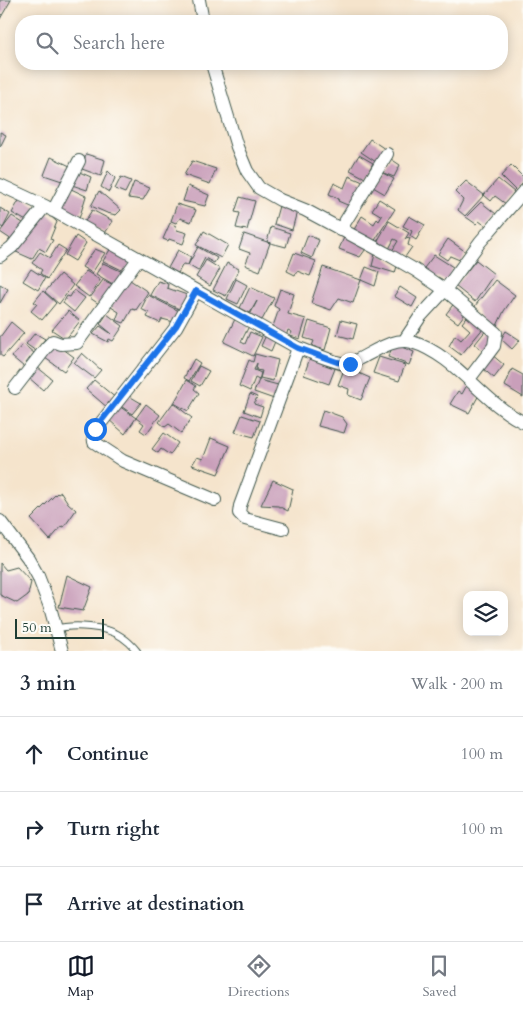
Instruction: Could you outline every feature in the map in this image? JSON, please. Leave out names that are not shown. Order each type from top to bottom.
[{"type":"street","points":[[199,0],[202,15]]},
{"type":"street","points":[[214,70],[237,147],[247,171],[259,188],[280,200],[305,210],[389,255],[445,290],[496,332],[494,346],[469,379]]},
{"type":"street","points":[[340,230],[387,154]]},
{"type":"street","points":[[0,256],[12,247],[49,209],[79,161]]},
{"type":"street","points":[[0,185],[49,209],[298,348],[337,362],[350,364],[392,343],[404,341],[420,345],[438,355],[509,414],[523,422]]},
{"type":"street","points":[[404,341],[420,317],[445,290],[480,242],[523,192]]},
{"type":"street","points":[[15,388],[53,341],[61,344],[77,343],[138,259]]},
{"type":"street","points":[[196,291],[176,326],[93,433],[94,442],[124,461],[215,500]]},
{"type":"street","points":[[283,529],[245,519],[239,513],[298,348]]},
{"type":"street","points":[[0,521],[28,558],[38,576],[50,607],[62,651]]},
{"type":"lane","points":[[55,628],[66,626],[83,627],[113,632],[138,651]]},
{"type":"building","points":[[0,0],[11,0],[0,19]]},
{"type":"building","points":[[0,132],[6,135],[0,147]]},
{"type":"building","points":[[370,139],[385,149],[376,162],[361,152]]},
{"type":"building","points":[[86,154],[105,160],[101,176],[82,169]]},
{"type":"building","points":[[359,155],[373,163],[365,178],[350,170]]},
{"type":"building","points":[[51,157],[72,167],[65,182],[44,175]]},
{"type":"building","points":[[391,159],[400,165],[394,177],[381,172]]},
{"type":"building","points":[[192,161],[216,169],[210,184],[184,175]]},
{"type":"building","points":[[511,165],[523,177],[523,183],[516,191],[501,176]]},
{"type":"building","points":[[77,171],[91,177],[87,190],[72,185]]},
{"type":"building","points":[[108,171],[115,178],[109,192],[101,187]]},
{"type":"building","points":[[381,172],[394,179],[385,194],[373,187]]},
{"type":"building","points":[[349,176],[363,182],[352,207],[338,201],[339,199],[329,194],[334,183],[344,188]]},
{"type":"building","points":[[121,177],[131,181],[125,193],[115,189]]},
{"type":"building","points":[[498,179],[514,192],[506,204],[495,196],[491,201],[484,195]]},
{"type":"building","points":[[466,181],[484,195],[465,216],[458,210],[463,200],[455,192]]},
{"type":"building","points":[[134,182],[150,188],[143,200],[128,198]]},
{"type":"building","points":[[188,186],[209,195],[205,206],[183,201]]},
{"type":"building","points":[[69,188],[86,196],[79,219],[58,209]]},
{"type":"building","points":[[99,191],[121,210],[116,215],[91,206]]},
{"type":"building","points":[[21,197],[40,210],[30,223],[12,213]]},
{"type":"building","points":[[240,197],[255,201],[247,230],[236,228],[240,213],[235,212]]},
{"type":"building","points":[[379,199],[395,209],[372,245],[352,233],[362,216],[374,224],[377,219],[379,221],[382,216],[372,210]]},
{"type":"building","points":[[481,202],[496,214],[486,226],[479,221],[476,224],[466,217]]},
{"type":"building","points":[[177,204],[196,210],[191,222],[180,218],[176,223],[171,221]]},
{"type":"building","points":[[279,206],[297,211],[292,230],[274,224]]},
{"type":"building","points":[[0,208],[10,214],[3,228],[0,226]]},
{"type":"building","points":[[92,210],[113,221],[105,233],[84,223]]},
{"type":"building","points":[[45,211],[57,222],[50,239],[53,240],[46,252],[39,248],[32,259],[14,251]]},
{"type":"building","points":[[12,216],[26,225],[15,242],[0,232]]},
{"type":"building","points":[[409,216],[425,225],[416,240],[410,236],[412,231],[403,226]]},
{"type":"building","points":[[389,221],[409,233],[405,239],[410,238],[408,245],[412,247],[405,257],[392,251],[398,241],[394,239],[389,249],[377,242]]},
{"type":"building","points":[[170,223],[176,226],[177,230],[187,233],[183,244],[163,239]]},
{"type":"building","points":[[271,227],[290,233],[286,247],[267,242]]},
{"type":"building","points":[[204,231],[228,245],[221,258],[196,245]]},
{"type":"building","points":[[244,234],[270,243],[260,271],[245,265],[250,253],[239,249]]},
{"type":"building","points":[[308,235],[319,240],[312,258],[301,253]]},
{"type":"building","points":[[345,235],[368,246],[360,257],[339,249]]},
{"type":"building","points":[[76,236],[86,243],[75,261],[65,255]]},
{"type":"building","points":[[448,239],[466,252],[462,261],[450,256],[447,260],[438,254]]},
{"type":"building","points":[[58,245],[66,250],[47,279],[40,273],[42,270],[32,263],[40,252],[50,258]]},
{"type":"building","points":[[198,247],[217,258],[214,263],[205,258],[198,271],[188,265]]},
{"type":"building","points":[[111,248],[132,259],[126,272],[103,261]]},
{"type":"building","points":[[95,249],[105,253],[92,273],[82,267]]},
{"type":"building","points":[[178,250],[191,257],[188,265],[183,264],[178,273],[168,268]]},
{"type":"building","points":[[376,250],[397,266],[395,273],[372,266]]},
{"type":"building","points":[[294,253],[316,261],[310,276],[297,271],[295,275],[287,271]]},
{"type":"building","points":[[434,255],[453,267],[447,282],[438,277],[434,280],[421,272]]},
{"type":"building","points":[[206,260],[220,269],[210,286],[196,277]]},
{"type":"building","points":[[476,260],[494,274],[475,302],[455,286]]},
{"type":"building","points":[[103,263],[125,273],[116,286],[96,274]]},
{"type":"building","points":[[227,263],[239,269],[226,296],[213,290]]},
{"type":"building","points":[[323,267],[361,280],[353,303],[339,298],[331,310],[311,303]]},
{"type":"building","points":[[366,267],[379,272],[375,286],[361,280]]},
{"type":"building","points":[[31,269],[45,278],[38,290],[23,281]]},
{"type":"building","points":[[86,271],[100,280],[89,297],[74,286]]},
{"type":"building","points":[[60,274],[73,285],[59,304],[45,292]]},
{"type":"building","points":[[127,278],[148,292],[136,310],[132,309],[124,323],[116,320],[119,312],[111,307]]},
{"type":"building","points":[[236,279],[247,285],[238,304],[227,299]]},
{"type":"building","points":[[103,280],[116,286],[102,306],[90,298]]},
{"type":"building","points":[[495,280],[515,295],[504,311],[495,330],[481,318],[475,306]]},
{"type":"building","points":[[158,281],[168,284],[167,288],[187,295],[181,310],[150,295]]},
{"type":"building","points":[[0,284],[8,289],[0,303]]},
{"type":"building","points":[[250,287],[274,298],[262,320],[250,315],[257,301],[250,313],[240,308]]},
{"type":"building","points":[[400,287],[417,298],[412,307],[394,296]]},
{"type":"building","points":[[280,289],[294,294],[288,314],[306,319],[300,339],[290,336],[292,332],[288,330],[286,337],[271,332],[279,309],[274,306]]},
{"type":"building","points":[[74,290],[85,298],[74,312],[63,303]]},
{"type":"building","points":[[43,291],[56,303],[42,320],[31,311],[37,304],[34,302]]},
{"type":"building","points":[[148,295],[179,311],[174,322],[162,319],[160,323],[147,317],[149,313],[141,309]]},
{"type":"building","points":[[455,302],[467,311],[458,323],[446,314]]},
{"type":"building","points":[[68,311],[80,321],[66,339],[52,330]]},
{"type":"building","points":[[470,313],[485,326],[461,355],[449,346],[455,335],[461,340],[470,330],[462,323]]},
{"type":"building","points":[[107,314],[123,326],[113,341],[109,339],[108,342],[93,334],[100,326],[112,334],[100,324]]},
{"type":"building","points":[[235,319],[249,326],[241,342],[245,344],[250,332],[262,337],[253,356],[224,342]]},
{"type":"building","points":[[341,320],[357,324],[353,339],[337,335]]},
{"type":"building","points":[[309,321],[331,328],[325,350],[312,346],[314,341],[304,338]]},
{"type":"building","points":[[11,322],[24,333],[3,357],[0,355],[0,337]]},
{"type":"building","points":[[487,329],[492,333],[489,338],[493,342],[486,353],[475,344]]},
{"type":"building","points":[[506,331],[520,340],[512,349],[501,339]]},
{"type":"building","points":[[35,333],[45,339],[36,351],[26,344]]},
{"type":"building","points":[[266,335],[276,339],[271,351],[261,346]]},
{"type":"building","points":[[55,343],[74,357],[64,371],[45,358]]},
{"type":"building","points":[[23,344],[34,353],[24,367],[12,357]]},
{"type":"building","points":[[394,344],[414,352],[409,365],[388,357]]},
{"type":"building","points":[[82,353],[101,370],[94,378],[74,363]]},
{"type":"building","points":[[255,354],[278,360],[273,381],[260,378],[262,371],[256,370],[257,363],[254,370],[261,373],[259,380],[255,378],[250,391],[239,386],[249,360],[253,362]]},
{"type":"building","points":[[491,354],[504,365],[494,378],[481,367]]},
{"type":"building","points":[[311,355],[336,366],[329,384],[304,375]]},
{"type":"building","points":[[379,357],[405,365],[399,381],[373,373]]},
{"type":"building","points":[[194,359],[200,363],[189,381],[184,378]]},
{"type":"building","points":[[199,366],[209,371],[200,386],[191,381]]},
{"type":"building","points":[[37,367],[52,379],[43,390],[28,377]]},
{"type":"building","points":[[345,367],[370,378],[361,400],[348,395],[349,389],[338,385]]},
{"type":"building","points":[[512,369],[523,375],[523,397],[505,386]]},
{"type":"building","points":[[94,380],[117,399],[109,409],[86,389]]},
{"type":"building","points":[[187,380],[196,386],[194,389],[199,393],[188,411],[174,403]]},
{"type":"building","points":[[259,380],[278,385],[274,399],[254,392]]},
{"type":"building","points":[[467,385],[480,393],[469,413],[450,404],[458,391],[462,394]]},
{"type":"building","points":[[124,393],[141,403],[132,414],[118,404]]},
{"type":"building","points":[[250,394],[257,397],[254,404],[263,407],[260,417],[244,411]]},
{"type":"building","points":[[173,403],[192,418],[181,433],[169,424],[165,427],[159,422]]},
{"type":"building","points":[[146,404],[160,415],[146,434],[140,430],[144,424],[136,418]]},
{"type":"building","points":[[119,406],[136,418],[125,434],[108,419]]},
{"type":"building","points":[[323,410],[342,417],[347,424],[344,433],[318,426]]},
{"type":"building","points":[[242,415],[260,421],[254,437],[235,432]]},
{"type":"building","points":[[164,433],[178,443],[170,455],[161,449],[158,453],[152,449]]},
{"type":"building","points":[[211,438],[230,446],[218,474],[192,465],[197,457],[203,459]]},
{"type":"building","points":[[273,480],[293,489],[288,511],[278,506],[261,505]]},
{"type":"building","points":[[61,492],[68,503],[76,510],[64,527],[62,526],[50,540],[31,519],[57,493]]},
{"type":"building","points":[[0,563],[6,570],[17,567],[31,582],[28,595],[17,603],[0,595]]},
{"type":"building","points":[[67,575],[92,587],[83,611],[59,607]]},
{"type":"route","points":[[95,429],[176,326],[196,291],[298,348],[343,364],[350,364]]}]
